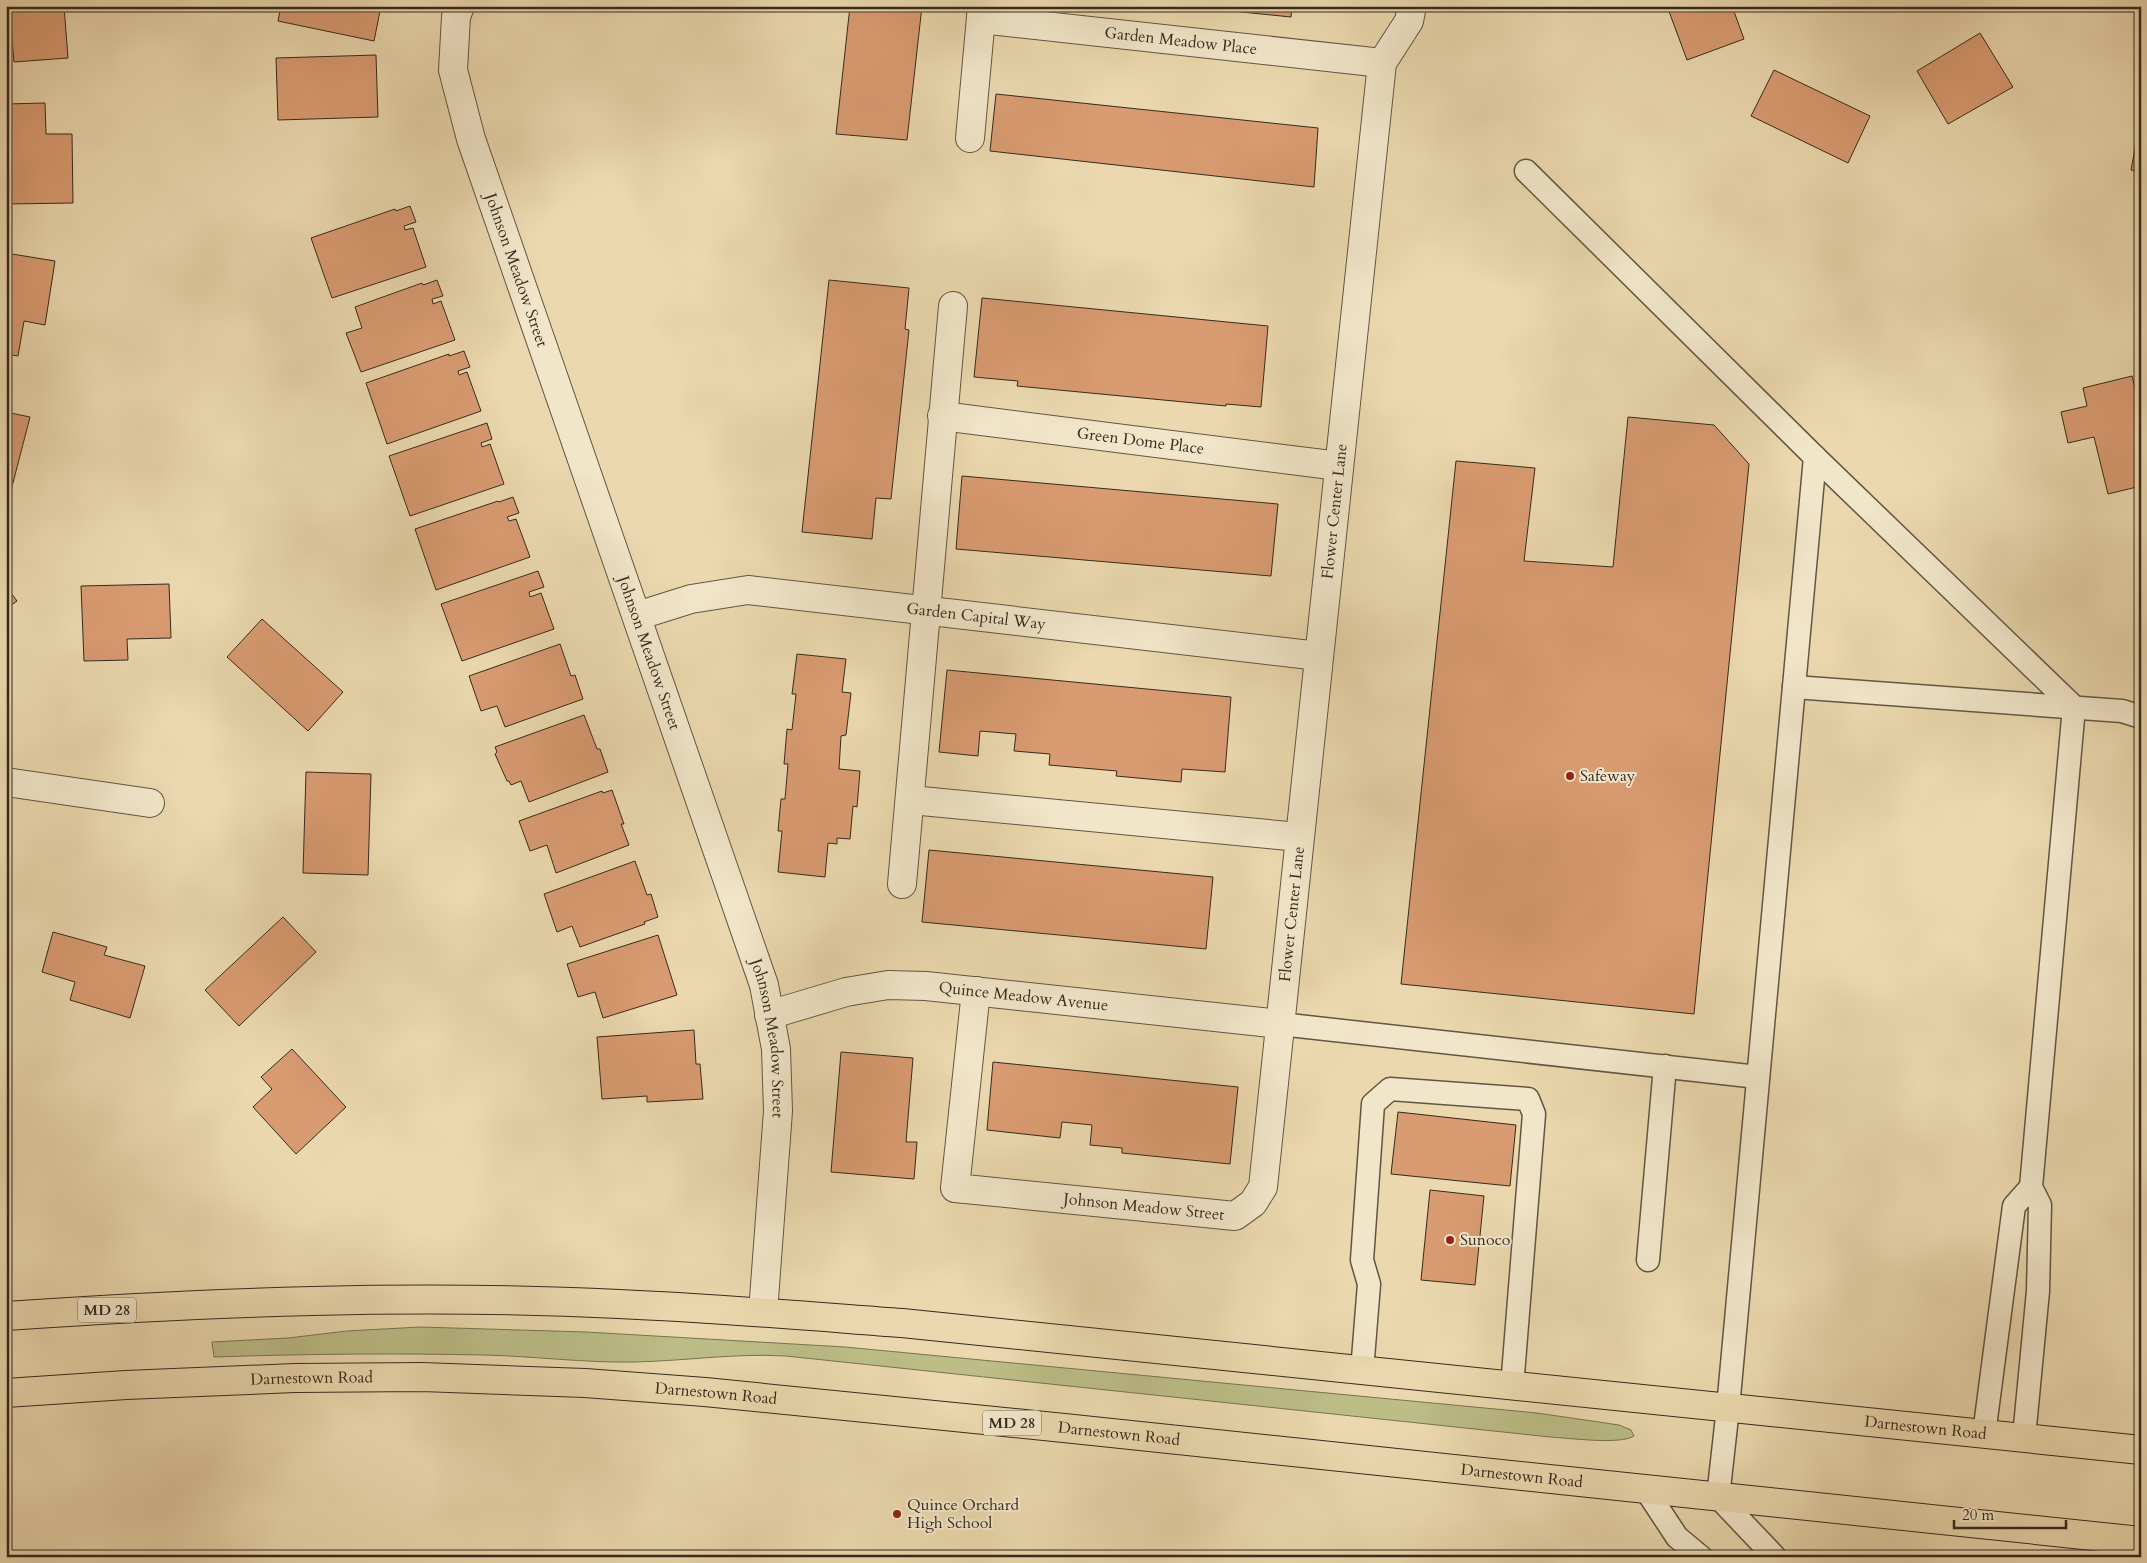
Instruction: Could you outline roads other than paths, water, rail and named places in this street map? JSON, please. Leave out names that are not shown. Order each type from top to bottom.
[{"type":"main road","name":"Darnestown Road","points":[[6,1316],[330,1300],[618,1304],[763,1312],[902,1324],[2141,1450]]},
{"type":"main road","name":"Darnestown Road","points":[[6,1393],[126,1385],[295,1378],[422,1377],[586,1384],[715,1393],[1646,1490],[2015,1526],[2141,1541]]},
{"type":"street","name":"Johnson Meadow Street","points":[[460,6],[456,17],[453,70],[471,139],[764,986],[776,1049],[778,1111],[763,1312]]},
{"type":"street","name":"Flower Center Lane","points":[[1280,1024],[1382,63],[1409,21],[1412,6]]},
{"type":"street","name":"Garden Meadow Place","points":[[970,138],[981,13],[1382,63]]},
{"type":"street","points":[[902,884],[911,800],[942,416],[953,306]]},
{"type":"street","name":"Green Dome Place","points":[[942,416],[1339,466]]},
{"type":"street","name":"Garden Capital Way","points":[[636,616],[691,599],[748,590],[1319,656]]},
{"type":"street","points":[[6,782],[150,803]]},
{"type":"street","points":[[911,800],[1300,837]]},
{"type":"street","name":"Quince Meadow Avenue","points":[[769,1015],[846,992],[888,986],[926,986],[1280,1024]]},
{"type":"street","name":"Johnson Meadow Street","points":[[976,991],[955,1188],[1235,1216],[1253,1204],[1263,1187],[1280,1024]]},
{"type":"lane","points":[[1526,171],[1815,458],[2074,707]]},
{"type":"lane","points":[[1775,1557],[1718,1497],[1728,1408],[1815,458]]},
{"type":"lane","points":[[1794,687],[2122,710],[2141,717]]},
{"type":"lane","points":[[2024,1437],[2038,1291],[2040,1234],[2040,1205],[2031,1187],[2074,707]]},
{"type":"lane","points":[[1280,1024],[1758,1077]]},
{"type":"lane","points":[[1648,1260],[1665,1066]]},
{"type":"lane","points":[[1362,1371],[1369,1284],[1362,1260],[1374,1104],[1390,1088],[1528,1098],[1534,1114],[1512,1387]]},
{"type":"lane","points":[[1984,1434],[2014,1206],[2031,1187]]},
{"type":"lane","points":[[1646,1490],[1677,1537],[1701,1557]]},
{"type":"place","name":"Safeway","points":[[1570,776]]},
{"type":"place","name":"Sunoco","points":[[1450,1240]]},
{"type":"place","name":"Quince Orchard High School","points":[[897,1514]]}]
